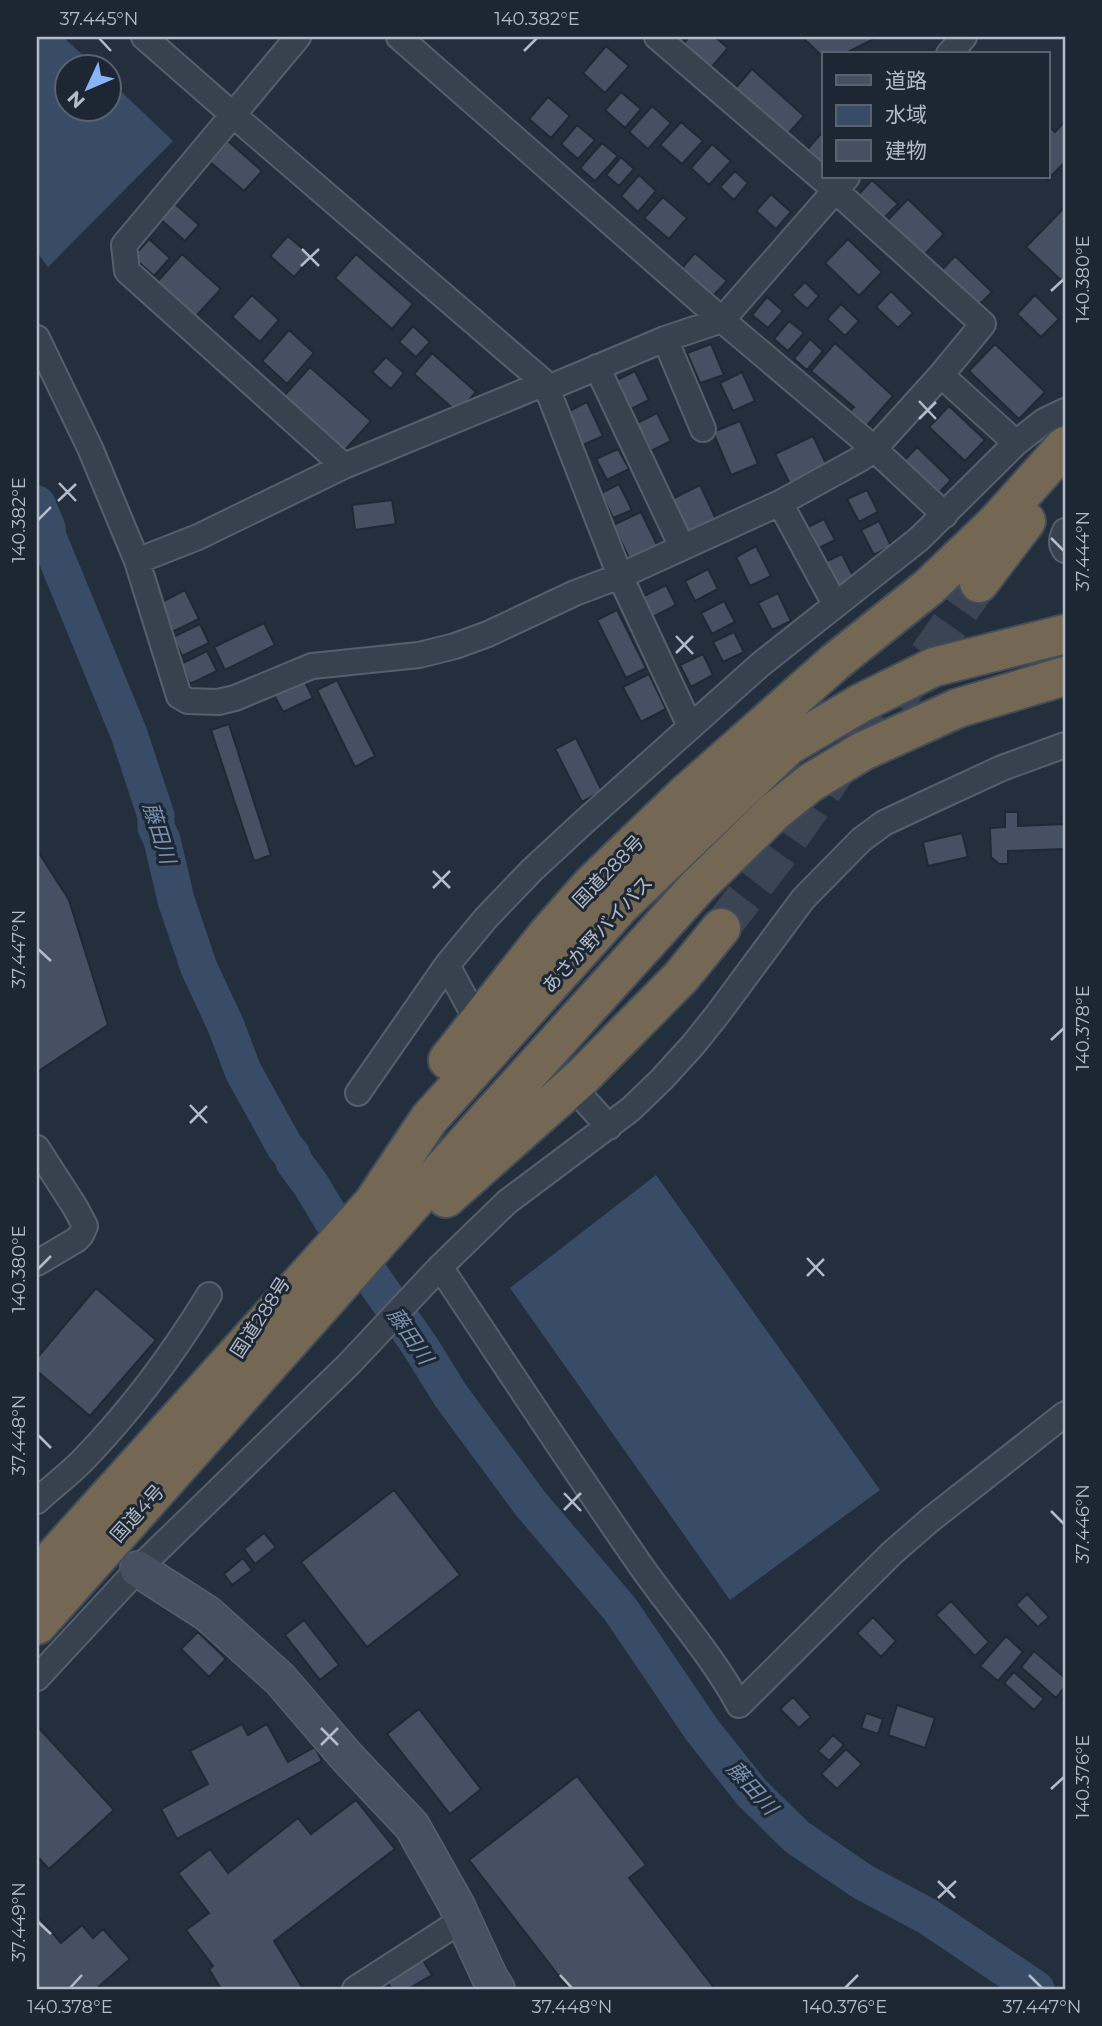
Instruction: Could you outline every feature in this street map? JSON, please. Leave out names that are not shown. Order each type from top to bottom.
[{"type":"highway","name":"国道288号","points":[[233,1383],[382,1215],[394,1126],[546,936],[591,886],[688,792],[835,662],[929,587],[997,522],[1065,446]]},
{"type":"highway","points":[[979,583],[1065,473]]},
{"type":"highway","name":"あさか野バイパス","points":[[382,1215],[429,1119],[620,906],[788,746],[861,702],[934,667],[1065,635]]},
{"type":"highway","points":[[382,1215],[489,1117],[696,887],[774,812],[810,783],[863,751],[958,708],[1065,676]]},
{"type":"highway","name":"国道288号","points":[[233,1383],[382,1215],[446,1197],[581,1078],[681,976],[721,928]]},
{"type":"highway","name":"国道4号","points":[[37,1576],[233,1383]]},
{"type":"highway","name":"国道4号","points":[[37,1625],[233,1383]]},
{"type":"street","points":[[37,338],[90,448],[137,561],[179,696],[188,701],[218,702],[235,698],[312,666],[419,656],[455,646],[620,576],[780,503],[874,449],[983,324],[841,184],[722,320],[665,339],[553,386],[545,383],[144,37]]},
{"type":"street","points":[[298,37],[124,245],[127,271],[344,466]]},
{"type":"street","points":[[399,37],[722,320],[874,449],[945,515]]},
{"type":"street","points":[[657,37],[822,169]]},
{"type":"street","points":[[952,52],[964,37]]},
{"type":"street","points":[[665,339],[703,429]]},
{"type":"street","points":[[597,367],[682,547]]},
{"type":"street","points":[[942,374],[1016,443]]},
{"type":"street","points":[[137,561],[198,537],[344,466],[545,383]]},
{"type":"street","points":[[545,383],[620,576],[690,726]]},
{"type":"street","points":[[358,1093],[447,965],[486,918],[532,870],[761,664],[919,539],[1016,443],[1044,421],[1065,411]]},
{"type":"street","points":[[780,503],[835,604]]},
{"type":"street","points":[[1065,531],[1062,538],[1065,550]]},
{"type":"street","points":[[37,1678],[138,1569],[349,1364],[434,1273],[507,1202],[609,1127],[654,1087],[693,1045],[803,899],[861,840],[884,823],[934,799],[1002,768],[1065,745]]},
{"type":"street","points":[[447,965],[469,1006]]},
{"type":"street","points":[[579,1094],[609,1127]]},
{"type":"street","points":[[37,1148],[85,1226],[76,1240],[37,1263]]},
{"type":"street","points":[[434,1273],[643,1568],[701,1645],[739,1705],[892,1553],[1065,1414]]},
{"type":"street","points":[[37,1501],[84,1459],[157,1374],[209,1295]]},
{"type":"street","points":[[138,1569],[208,1614],[280,1679],[412,1826],[456,1904],[497,1989]]},
{"type":"street","points":[[355,1989],[462,1920]]},
{"type":"water","points":[[37,37],[63,37],[80,52],[52,52],[52,122],[122,122],[122,92],[173,141],[48,267],[37,252]]},
{"type":"water","points":[[656,1175],[880,1490],[730,1600],[510,1288]]},
{"type":"building","points":[[689,37],[715,37],[728,48],[710,69],[683,44]]},
{"type":"building","points":[[802,37],[878,37],[848,52],[822,52],[822,56]]},
{"type":"building","points":[[606,46],[629,66],[605,93],[583,73]]},
{"type":"building","points":[[752,69],[804,116],[785,137],[733,91]]},
{"type":"building","points":[[621,92],[641,109],[625,128],[605,110]]},
{"type":"building","points":[[548,97],[570,116],[551,138],[529,119]]},
{"type":"building","points":[[652,106],[671,123],[648,149],[629,132]]},
{"type":"building","points":[[1065,121],[1065,162],[1050,177],[1050,127],[1055,132]]},
{"type":"building","points":[[681,122],[703,141],[682,164],[660,145]]},
{"type":"building","points":[[577,125],[595,140],[578,159],[561,144]]},
{"type":"building","points":[[822,132],[822,162],[819,165],[804,153]]},
{"type":"building","points":[[228,141],[262,171],[244,191],[210,162]]},
{"type":"building","points":[[602,143],[618,156],[595,181],[580,168]]},
{"type":"building","points":[[712,144],[731,161],[709,185],[691,168]]},
{"type":"building","points":[[621,157],[634,169],[619,186],[606,175]]},
{"type":"building","points":[[735,171],[748,183],[734,200],[720,187]]},
{"type":"building","points":[[639,175],[656,191],[638,212],[621,196]]},
{"type":"building","points":[[872,180],[898,204],[883,219],[858,195]]},
{"type":"building","points":[[771,194],[791,212],[776,229],[756,211]]},
{"type":"building","points":[[663,197],[687,218],[669,239],[644,218]]},
{"type":"building","points":[[908,199],[944,234],[922,257],[886,222]]},
{"type":"building","points":[[173,202],[199,225],[185,241],[159,218]]},
{"type":"building","points":[[1065,207],[1065,284],[1026,247]]},
{"type":"building","points":[[288,236],[312,257],[294,277],[270,256]]},
{"type":"building","points":[[149,239],[170,258],[154,276],[133,257]]},
{"type":"building","points":[[848,239],[882,272],[859,296],[825,263]]},
{"type":"building","points":[[695,253],[727,281],[713,296],[682,268]]},
{"type":"building","points":[[182,254],[221,289],[196,316],[157,282]]},
{"type":"building","points":[[356,254],[413,304],[392,329],[335,278]]},
{"type":"building","points":[[955,256],[992,292],[976,308],[940,272]]},
{"type":"building","points":[[805,282],[819,296],[807,309],[792,295]]},
{"type":"building","points":[[891,291],[913,313],[898,328],[876,307]]},
{"type":"building","points":[[252,295],[279,320],[260,342],[232,317]]},
{"type":"building","points":[[1035,295],[1059,319],[1041,337],[1017,314]]},
{"type":"building","points":[[767,297],[783,311],[768,328],[752,315]]},
{"type":"building","points":[[841,304],[859,321],[845,336],[827,319]]},
{"type":"building","points":[[789,321],[804,333],[788,351],[774,339]]},
{"type":"building","points":[[413,326],[430,342],[416,357],[399,342]]},
{"type":"building","points":[[289,330],[314,353],[287,384],[262,361]]},
{"type":"building","points":[[810,339],[823,351],[807,370],[794,359]]},
{"type":"building","points":[[835,343],[893,396],[863,430],[847,414],[854,407],[811,371]]},
{"type":"building","points":[[711,344],[724,375],[700,383],[687,353]]},
{"type":"building","points":[[995,344],[1045,392],[1019,419],[969,371]]},
{"type":"building","points":[[432,353],[476,392],[458,413],[414,374]]},
{"type":"building","points":[[386,357],[404,373],[391,389],[372,372]]},
{"type":"building","points":[[310,367],[371,421],[345,450],[284,396]]},
{"type":"building","points":[[635,371],[649,400],[631,409],[617,380]]},
{"type":"building","points":[[742,372],[755,401],[733,411],[720,383]]},
{"type":"building","points":[[587,402],[603,436],[581,446],[565,413]]},
{"type":"building","points":[[949,406],[985,440],[965,461],[929,427]]},
{"type":"building","points":[[657,413],[671,441],[651,451],[637,423]]},
{"type":"building","points":[[740,421],[758,464],[731,475],[713,432]]},
{"type":"building","points":[[813,436],[829,470],[792,488],[775,454]]},
{"type":"building","points":[[917,447],[951,480],[936,496],[902,463]]},
{"type":"building","points":[[618,449],[629,469],[607,480],[596,459]]},
{"type":"building","points":[[619,484],[632,510],[613,518],[601,493]]},
{"type":"building","points":[[700,485],[716,519],[686,533],[670,500]]},
{"type":"building","points":[[867,490],[878,512],[859,522],[847,499]]},
{"type":"building","points":[[392,500],[396,524],[355,530],[352,505]]},
{"type":"building","points":[[641,512],[659,549],[631,562],[613,525]]},
{"type":"building","points":[[824,519],[835,540],[819,548],[808,527]]},
{"type":"building","points":[[879,521],[891,546],[874,555],[861,530]]},
{"type":"building","points":[[756,546],[771,576],[750,586],[736,557]]},
{"type":"building","points":[[842,554],[855,580],[838,588],[825,562]]},
{"type":"building","points":[[708,569],[718,589],[695,601],[685,581]]},
{"type":"building","points":[[666,585],[676,605],[653,617],[642,597]]},
{"type":"building","points":[[185,590],[199,619],[172,632],[158,604]]},
{"type":"building","points":[[778,593],[791,621],[772,630],[758,603]]},
{"type":"building","points":[[724,601],[735,622],[712,634],[701,613]]},
{"type":"building","points":[[617,610],[646,668],[626,678],[597,620]]},
{"type":"building","points":[[264,623],[275,645],[225,670],[214,647]]},
{"type":"building","points":[[200,624],[209,643],[182,656],[173,637]]},
{"type":"building","points":[[734,632],[744,652],[723,662],[713,642]]},
{"type":"building","points":[[207,651],[217,671],[190,684],[181,664]]},
{"type":"building","points":[[703,654],[713,675],[691,687],[680,665]]},
{"type":"building","points":[[649,674],[666,709],[641,722],[623,687]]},
{"type":"building","points":[[304,680],[313,698],[283,712],[274,695]]},
{"type":"building","points":[[337,680],[375,756],[355,767],[317,690]]},
{"type":"building","points":[[229,724],[271,855],[254,861],[211,730]]},
{"type":"building","points":[[576,738],[602,791],[582,802],[555,749]]},
{"type":"building","points":[[1005,812],[1018,812],[1018,826],[1065,824],[1065,849],[1008,851],[1008,864],[999,864],[991,857],[990,828],[1005,827]]},
{"type":"building","points":[[962,833],[968,857],[928,866],[923,842]]},
{"type":"building","points":[[37,850],[69,900],[108,1025],[37,1072]]},
{"type":"building","points":[[96,1288],[156,1340],[90,1416],[37,1371],[37,1358]]},
{"type":"building","points":[[394,1490],[460,1575],[367,1647],[301,1562]]},
{"type":"building","points":[[264,1533],[276,1547],[255,1564],[244,1549]]},
{"type":"building","points":[[243,1558],[252,1570],[232,1585],[224,1574]]},
{"type":"building","points":[[1027,1594],[1049,1617],[1038,1627],[1016,1605]]},
{"type":"building","points":[[951,1601],[989,1642],[975,1656],[936,1615]]},
{"type":"building","points":[[873,1617],[896,1641],[881,1657],[857,1633]]},
{"type":"building","points":[[304,1620],[339,1665],[320,1680],[285,1635]]},
{"type":"building","points":[[198,1632],[226,1659],[209,1677],[181,1649]]},
{"type":"building","points":[[1006,1636],[1023,1652],[998,1681],[980,1666]]},
{"type":"building","points":[[1034,1651],[1065,1678],[1065,1687],[1056,1698],[1021,1667]]},
{"type":"building","points":[[1014,1672],[1044,1699],[1034,1710],[1004,1683]]},
{"type":"building","points":[[793,1697],[811,1717],[799,1728],[780,1709]]},
{"type":"building","points":[[897,1705],[935,1718],[925,1748],[888,1735]]},
{"type":"building","points":[[419,1709],[481,1789],[450,1814],[387,1734]]},
{"type":"building","points":[[866,1713],[883,1719],[878,1734],[861,1728]]},
{"type":"building","points":[[242,1724],[248,1735],[267,1724],[288,1762],[315,1747],[322,1761],[177,1839],[161,1809],[208,1784],[190,1751]]},
{"type":"building","points":[[37,1726],[114,1810],[49,1869],[37,1856]]},
{"type":"building","points":[[833,1735],[844,1745],[829,1761],[818,1751]]},
{"type":"building","points":[[846,1749],[862,1764],[837,1789],[821,1774]]},
{"type":"building","points":[[577,1776],[646,1865],[629,1878],[715,1989],[569,1989],[469,1860]]},
{"type":"building","points":[[356,1800],[395,1849],[274,1941],[303,1989],[221,1989],[209,1969],[213,1966],[186,1930],[209,1913],[178,1873],[210,1849],[228,1873],[298,1818],[311,1834]]},
{"type":"building","points":[[37,1915],[61,1943],[82,1925],[93,1938],[103,1929],[130,1959],[96,1989],[37,1989]]},
{"type":"building","points":[[421,1957],[432,1975],[408,1989],[392,1989],[385,1979]]},
{"type":"waterway","name":"藤田川","points":[[37,504],[129,734],[156,816],[156,827],[162,840],[176,900],[199,968],[243,1071],[285,1147],[332,1220],[420,1346],[451,1396],[530,1503],[620,1609],[702,1730],[752,1793],[797,1837],[863,1882],[927,1916],[1036,1989]]},
{"type":"tunnel","points":[[721,928],[779,853],[841,764],[901,694],[979,583]]}]
